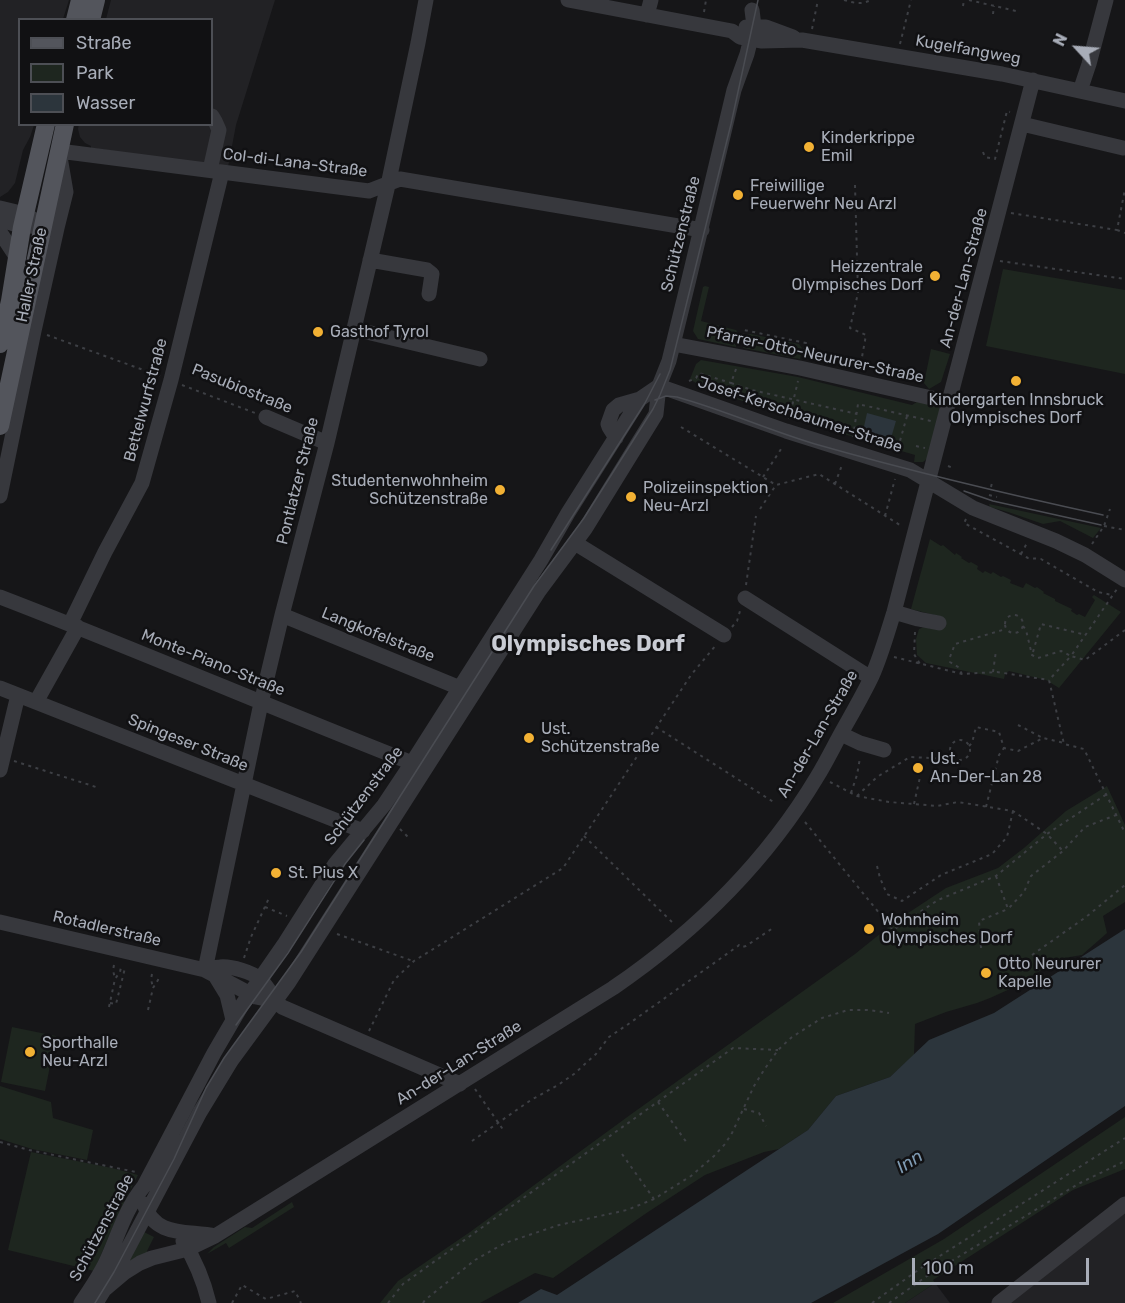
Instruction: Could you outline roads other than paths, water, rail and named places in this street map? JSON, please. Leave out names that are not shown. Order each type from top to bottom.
[{"type":"main road","points":[[76,18],[80,0]]},
{"type":"main road","points":[[92,18],[96,0]]},
{"type":"main road","name":"Haller Straße","points":[[0,344],[10,301],[23,220],[46,126]]},
{"type":"main road","name":"Haller Straße","points":[[0,426],[65,126]]},
{"type":"street","name":"Pontlatzer Straße","points":[[210,973],[261,703],[327,443],[388,185],[426,0]]},
{"type":"street","name":"Kugelfangweg","points":[[568,0],[744,32],[762,41],[806,41],[897,55],[1033,80],[1125,101]]},
{"type":"street","points":[[647,15],[651,0]]},
{"type":"street","points":[[1080,91],[1106,0]]},
{"type":"street","points":[[744,32],[753,5]]},
{"type":"street","name":"Schützenstraße","points":[[96,1303],[214,1089],[240,1048],[291,980],[535,598],[575,543],[657,414],[659,386],[669,361],[734,90],[747,54],[744,32]]},
{"type":"street","name":"An-der-Lan-Straße","points":[[105,1289],[140,1263],[188,1249],[215,1236],[640,970],[684,935],[730,891],[768,847],[817,776],[871,678],[881,654],[988,259],[1033,80]]},
{"type":"street","name":"Bettelwurfstraße","points":[[36,702],[74,625],[105,552],[142,483],[171,380],[216,171],[219,130],[213,117]]},
{"type":"street","points":[[1022,124],[1123,148]]},
{"type":"street","name":"Col-di-Lana-Straße","points":[[60,151],[369,192],[400,179],[702,230]]},
{"type":"street","points":[[0,496],[66,192],[60,151]]},
{"type":"street","points":[[0,208],[23,220],[42,226]]},
{"type":"street","points":[[0,219],[23,220]]},
{"type":"street","points":[[0,232],[17,258]]},
{"type":"street","points":[[370,260],[427,270],[432,274],[429,294]]},
{"type":"street","points":[[354,329],[480,359]]},
{"type":"street","name":"Pfarrer-Otto-Neururer-Straße","points":[[673,344],[800,368],[948,402]]},
{"type":"street","name":"Schützenstraße","points":[[81,1303],[105,1263],[142,1180],[249,994],[285,943],[335,864],[391,795],[542,560],[568,513],[640,399],[659,386]]},
{"type":"street","name":"Josef-Kerschbaumer-Straße","points":[[659,386],[786,431],[910,470],[973,508],[1056,541],[1085,555],[1124,579]]},
{"type":"street","name":"Pasubiostraße","points":[[266,417],[327,443]]},
{"type":"street","points":[[575,543],[724,635]]},
{"type":"street","name":"Monte-Piano-Straße","points":[[0,597],[412,763]]},
{"type":"street","points":[[745,597],[871,678]]},
{"type":"street","points":[[894,612],[939,623]]},
{"type":"street","name":"Langkofelstraße","points":[[282,615],[460,688]]},
{"type":"street","name":"Spingeser Straße","points":[[0,688],[363,831]]},
{"type":"street","points":[[2,763],[18,695]]},
{"type":"street","points":[[841,734],[860,743],[884,750]]},
{"type":"street","name":"Rotadlerstraße","points":[[0,922],[210,973],[249,994],[275,1001]]},
{"type":"street","name":"Rotadlerstraße","points":[[210,973],[223,967],[247,972],[260,979]]},
{"type":"street","points":[[210,973],[227,995],[233,1020]]},
{"type":"street","points":[[260,979],[275,1001],[284,1009],[460,1084]]},
{"type":"street","points":[[142,1180],[147,1212],[158,1224],[173,1231],[215,1236]]},
{"type":"street","points":[[999,1303],[1125,1204]]},
{"type":"street","points":[[173,1231],[188,1249],[206,1288],[209,1303]]},
{"type":"water","points":[[867,413],[896,421],[891,438],[863,431]]},
{"type":"water","name":"Inn","points":[[1125,929],[1125,1106],[938,1234],[811,1303],[518,1303],[541,1289],[557,1295],[808,1130],[836,1096],[890,1077],[929,1040],[994,1013]]},
{"type":"tram line","points":[[95,1303],[174,1159],[206,1088],[224,1058],[301,952],[534,586],[584,518],[653,409],[670,370],[731,124],[758,0]]},
{"type":"tram line","points":[[551,550],[645,403],[660,374]]},
{"type":"tram line","points":[[655,400],[666,396],[677,397],[851,454],[958,482],[1103,515]]},
{"type":"tram line","points":[[964,491],[993,501],[1101,525]]},
{"type":"tram line","points":[[236,1025],[288,953],[345,864],[364,840]]},
{"type":"place","name":"Kinderkrippe Emil","points":[[809,147]]},
{"type":"place","name":"Freiwillige Feuerwehr Neu Arzl","points":[[738,195]]},
{"type":"place","name":"Heizzentrale Olympisches Dorf","points":[[935,276]]},
{"type":"place","name":"Gasthof Tyrol","points":[[318,332]]},
{"type":"place","name":"Kindergarten Innsbruck Olympisches Dorf","points":[[1016,381]]},
{"type":"place","name":"Studentenwohnheim Schützenstraße","points":[[500,490]]},
{"type":"place","name":"Polizeiinspektion Neu-Arzl","points":[[631,497]]},
{"type":"place","name":"Ust. Schützenstraße","points":[[529,738]]},
{"type":"place","name":"Ust. An-Der-Lan 28","points":[[918,768]]},
{"type":"place","name":"St. Pius X","points":[[276,873]]},
{"type":"place","name":"Wohnheim Olympisches Dorf","points":[[869,929]]},
{"type":"place","name":"Otto Neururer Kapelle","points":[[986,973]]},
{"type":"place","name":"Sporthalle Neu-Arzl","points":[[30,1052]]},
{"type":"district","name":"Olympisches Dorf","points":[[588,645]]}]
